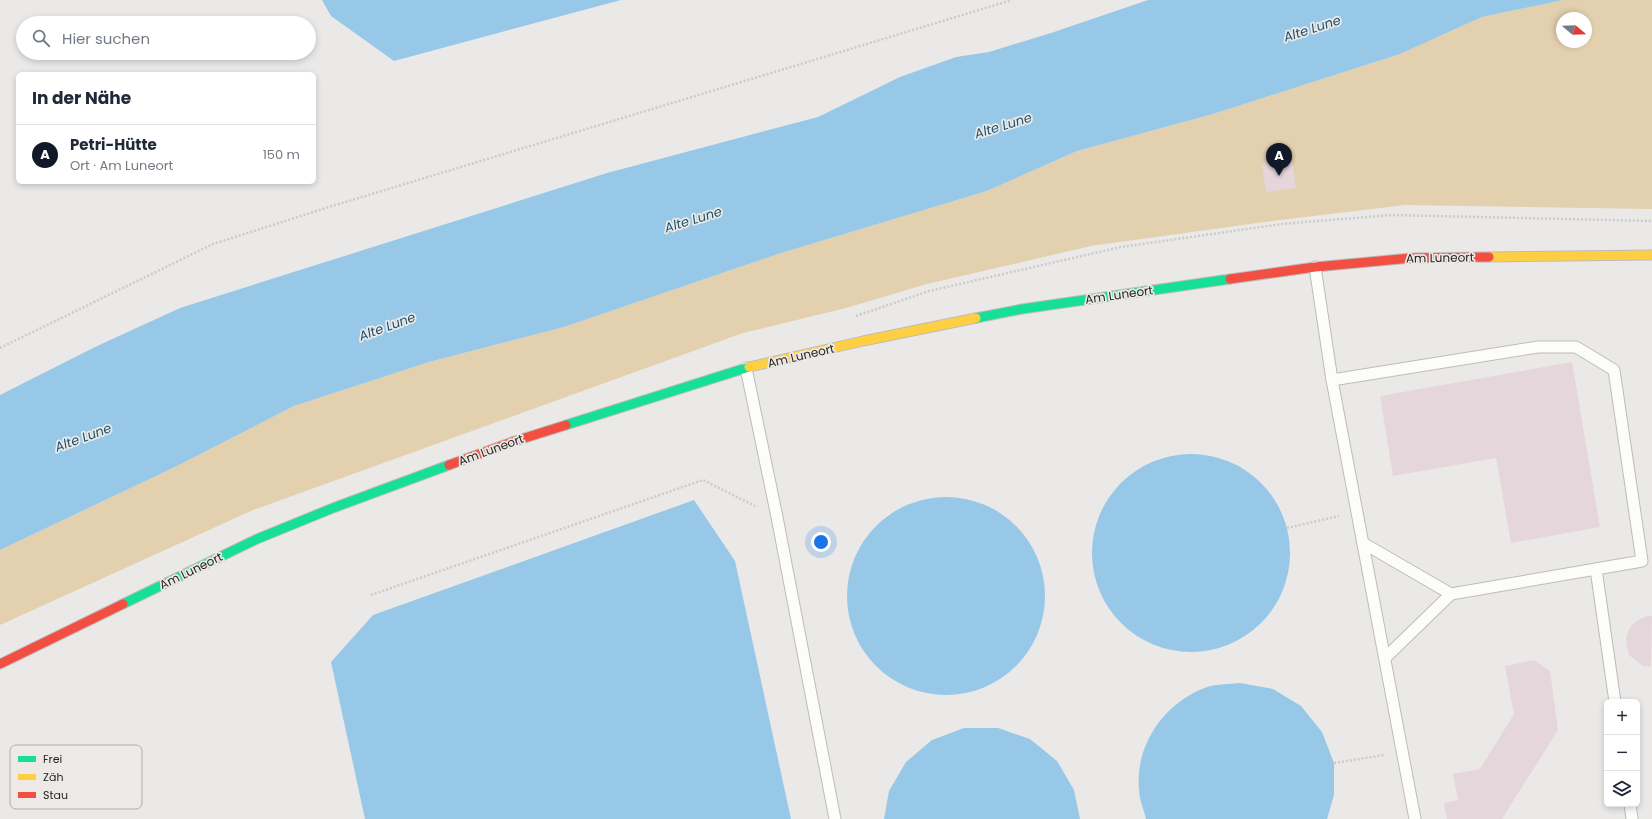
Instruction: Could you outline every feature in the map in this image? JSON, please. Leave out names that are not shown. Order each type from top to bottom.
[{"type":"street","name":"Am Luneort","points":[[0,664],[257,539],[333,508],[512,442],[746,368],[863,341],[1022,309],[1315,267],[1412,258],[1652,255]]},
{"type":"lane","points":[[1315,267],[1332,380],[1415,819]]},
{"type":"lane","points":[[1332,380],[1538,347],[1576,347],[1614,370],[1642,560],[1451,594],[1385,658]]},
{"type":"lane","points":[[746,368],[777,517],[835,819]]},
{"type":"lane","points":[[1363,544],[1451,594]]},
{"type":"lane","points":[[1596,568],[1615,699]]},
{"type":"lane","points":[[1630,807],[1632,819]]},
{"type":"path","points":[[0,348],[213,244],[330,207],[1012,0]]},
{"type":"path","points":[[371,595],[703,480],[777,517]]},
{"type":"path","points":[[1287,528],[1357,512]]},
{"type":"path","points":[[1334,763],[1403,752]]},
{"type":"shaded area","points":[[1563,0],[1652,0],[1652,209],[1405,205],[1280,220],[1091,246],[927,284],[846,308],[743,333],[253,510],[0,625],[0,550],[177,466],[294,406],[429,362],[564,327],[778,254],[987,191],[1077,151],[1213,114],[1400,54],[1482,17]]},
{"type":"water","points":[[322,0],[621,0],[394,61],[331,16]]},
{"type":"water","name":"Alte Lune","points":[[1148,0],[1563,0],[1482,17],[1400,54],[1213,114],[1077,151],[987,191],[778,254],[564,327],[429,362],[294,406],[177,466],[0,550],[0,395],[95,347],[180,308],[607,173],[818,117],[900,77],[956,57],[989,52],[1051,33]]},
{"type":"water","points":[[1191,454],[1220,458],[1238,466],[1261,483],[1278,506],[1286,524],[1290,553],[1286,582],[1278,600],[1261,623],[1238,640],[1220,648],[1191,652],[1162,648],[1144,640],[1121,623],[1104,600],[1096,582],[1092,553],[1096,524],[1104,506],[1121,483],[1144,466],[1162,458]]},
{"type":"water","points":[[946,497],[975,501],[993,509],[1016,526],[1033,549],[1041,567],[1045,596],[1041,625],[1033,643],[1016,666],[993,683],[975,691],[946,695],[917,691],[899,683],[876,666],[859,643],[851,625],[847,596],[851,567],[859,549],[876,526],[899,509],[917,501]]},
{"type":"water","points":[[694,500],[735,561],[791,819],[365,819],[331,662],[373,615]]},
{"type":"water","points":[[1240,683],[1273,689],[1301,706],[1322,732],[1334,763],[1334,795],[1327,819],[1146,819],[1139,793],[1139,772],[1142,756],[1156,727],[1166,714],[1178,703],[1192,694],[1211,686]]},
{"type":"water","points":[[964,728],[998,728],[1030,739],[1057,761],[1074,790],[1080,819],[884,819],[889,791],[906,762],[932,740]]},
{"type":"building","points":[[1292,160],[1296,188],[1266,192],[1262,164]]},
{"type":"building","points":[[1572,362],[1600,527],[1511,543],[1496,458],[1393,476],[1380,396]]},
{"type":"building","points":[[1648,616],[1652,616],[1651,667],[1643,666],[1630,656],[1626,640],[1628,631],[1633,624]]},
{"type":"building","points":[[1534,660],[1550,671],[1558,730],[1502,819],[1447,819],[1444,803],[1458,800],[1453,774],[1480,769],[1514,714],[1505,666]]},
{"type":"traffic: fast","points":[[976,318],[1022,309],[1230,279]]},
{"type":"traffic: fast","points":[[566,425],[749,367]]},
{"type":"traffic: fast","points":[[123,604],[257,539],[333,508],[449,465]]},
{"type":"traffic: slow","points":[[1489,257],[1652,255]]},
{"type":"traffic: slow","points":[[749,367],[863,341],[976,318]]},
{"type":"traffic: jam","points":[[1230,279],[1315,267],[1411,258],[1489,257]]},
{"type":"traffic: jam","points":[[449,465],[512,442],[566,425]]},
{"type":"traffic: jam","points":[[0,664],[123,604]]},
{"type":"place","name":"Petri-Hütte","points":[[1279,176]]}]
